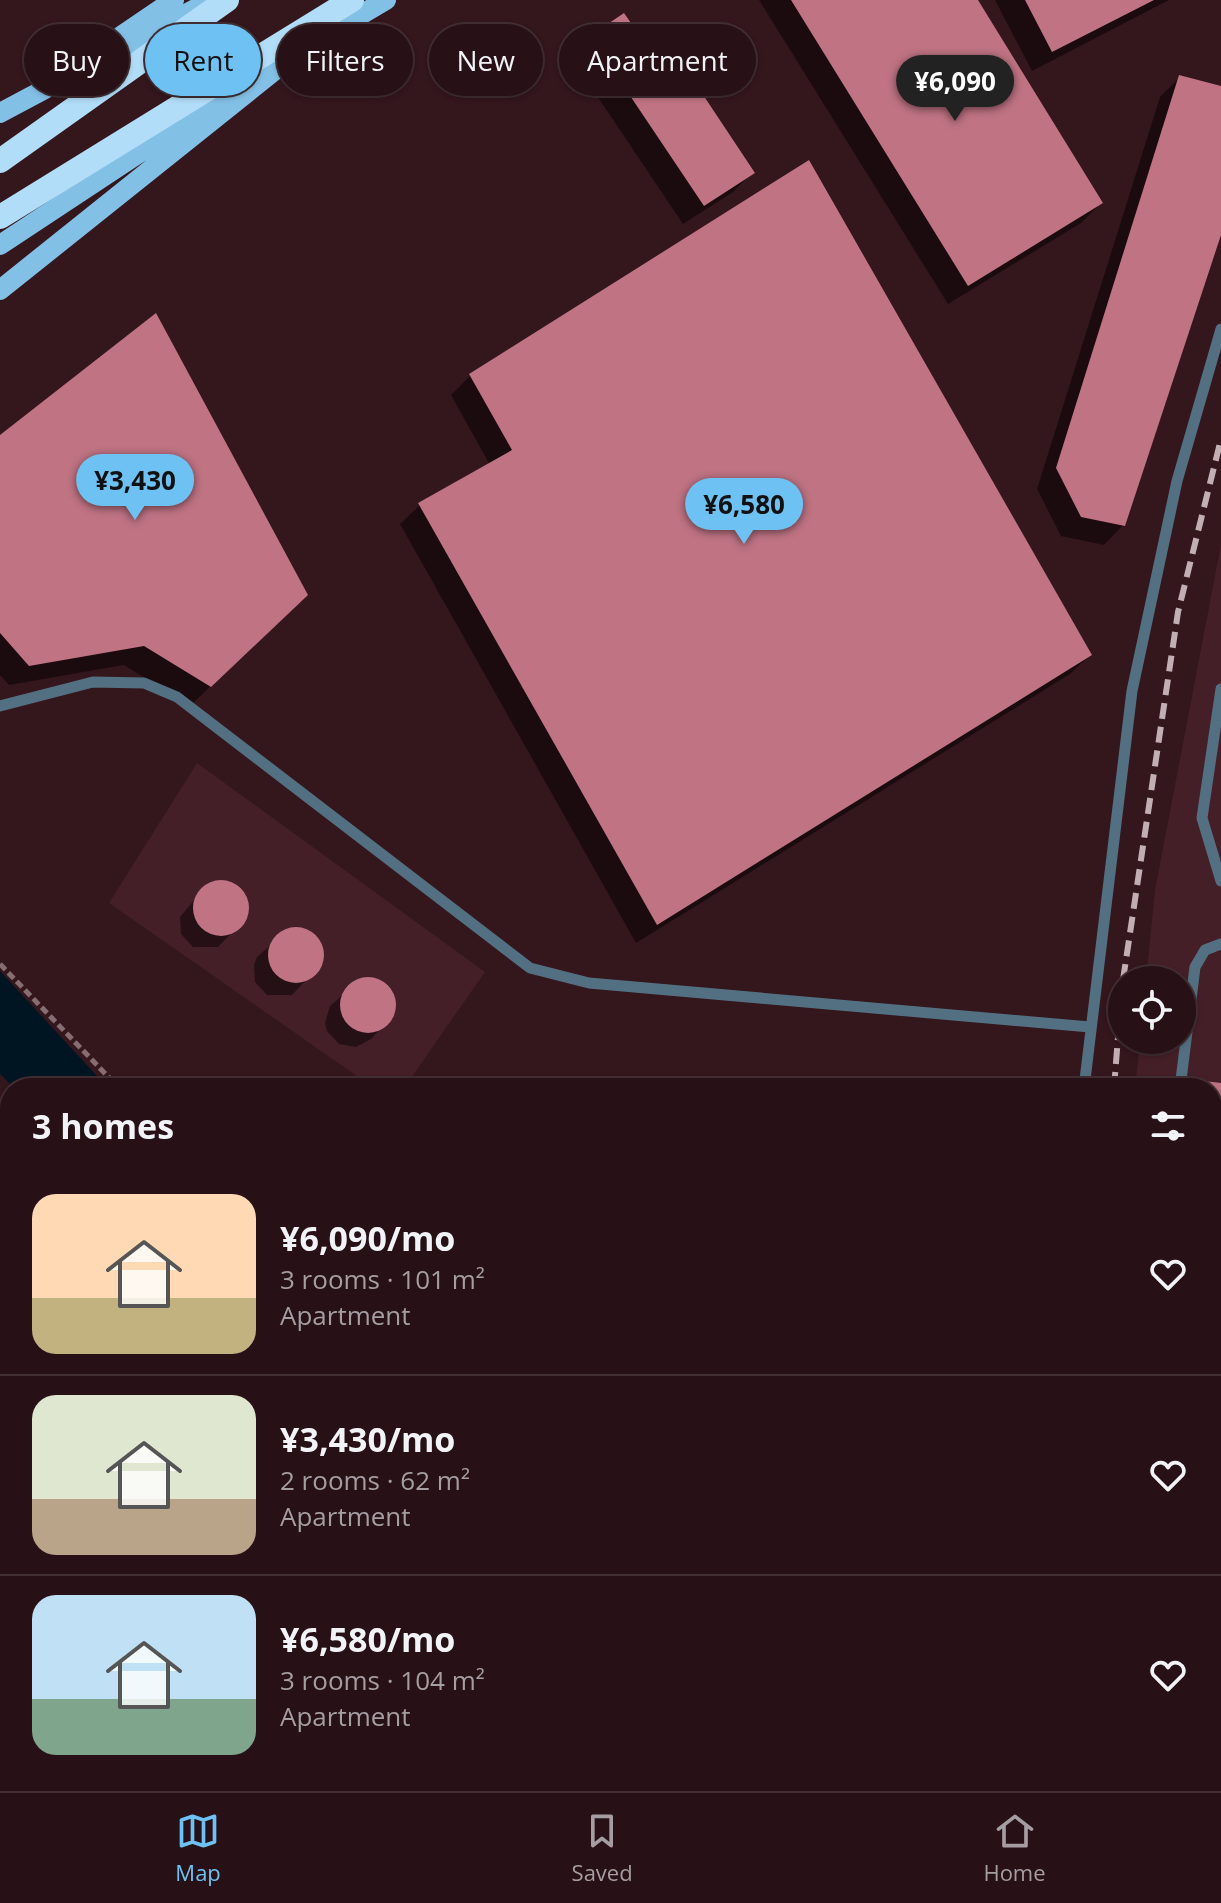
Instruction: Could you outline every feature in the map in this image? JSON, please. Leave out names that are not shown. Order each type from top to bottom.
[{"type":"highway","points":[[0,161],[227,0]]},
{"type":"highway","points":[[0,217],[352,0]]},
{"type":"main road","points":[[0,115],[174,0]]},
{"type":"main road","points":[[0,115],[212,0]]},
{"type":"main road","points":[[0,290],[363,0]]},
{"type":"main road","points":[[0,245],[185,119],[386,0]]},
{"type":"lane","points":[[1085,1078],[1132,691],[1177,481],[1221,329]]},
{"type":"lane","points":[[0,706],[93,682],[144,683],[177,697],[530,968],[589,983],[1090,1027]]},
{"type":"lane","points":[[1221,689],[1202,818],[1221,881]]},
{"type":"lane","points":[[1181,1078],[1195,967],[1205,950],[1221,944]]},
{"type":"path","points":[[0,964],[109,1078]]},
{"type":"shaded area","points":[[1221,544],[1221,1078],[1136,1078],[1139,1054],[1196,1054],[1196,966],[1147,966],[1155,890]]},
{"type":"shaded area","points":[[197,763],[485,972],[411,1078],[360,1078],[109,903]]},
{"type":"water","points":[[0,971],[99,1078],[4,1078],[0,1074]]},
{"type":"building","points":[[791,0],[978,0],[1103,203],[968,286]]},
{"type":"building","points":[[1025,0],[1154,0],[1052,52]]},
{"type":"building","points":[[624,13],[632,24],[608,24]]},
{"type":"building","points":[[1179,75],[1221,86],[1221,235],[1125,526],[1081,517],[1056,468]]},
{"type":"building","points":[[630,96],[704,96],[755,173],[704,206]]},
{"type":"building","points":[[809,160],[1092,655],[657,925],[418,503],[512,450],[469,374]]},
{"type":"building","points":[[156,313],[308,595],[211,687],[144,646],[29,666],[0,633],[0,435]]},
{"type":"building","points":[[221,880],[241,888],[249,908],[241,928],[221,936],[201,928],[193,908],[201,888]]},
{"type":"building","points":[[296,927],[316,935],[324,955],[316,975],[296,983],[276,975],[268,955],[276,935]]},
{"type":"building","points":[[368,977],[388,985],[396,1005],[388,1025],[368,1033],[348,1025],[340,1005],[348,985]]},
{"type":"railway","points":[[1125,966],[1178,612],[1221,439]]},
{"type":"railway","points":[[1115,1078],[1117,1054]]}]
